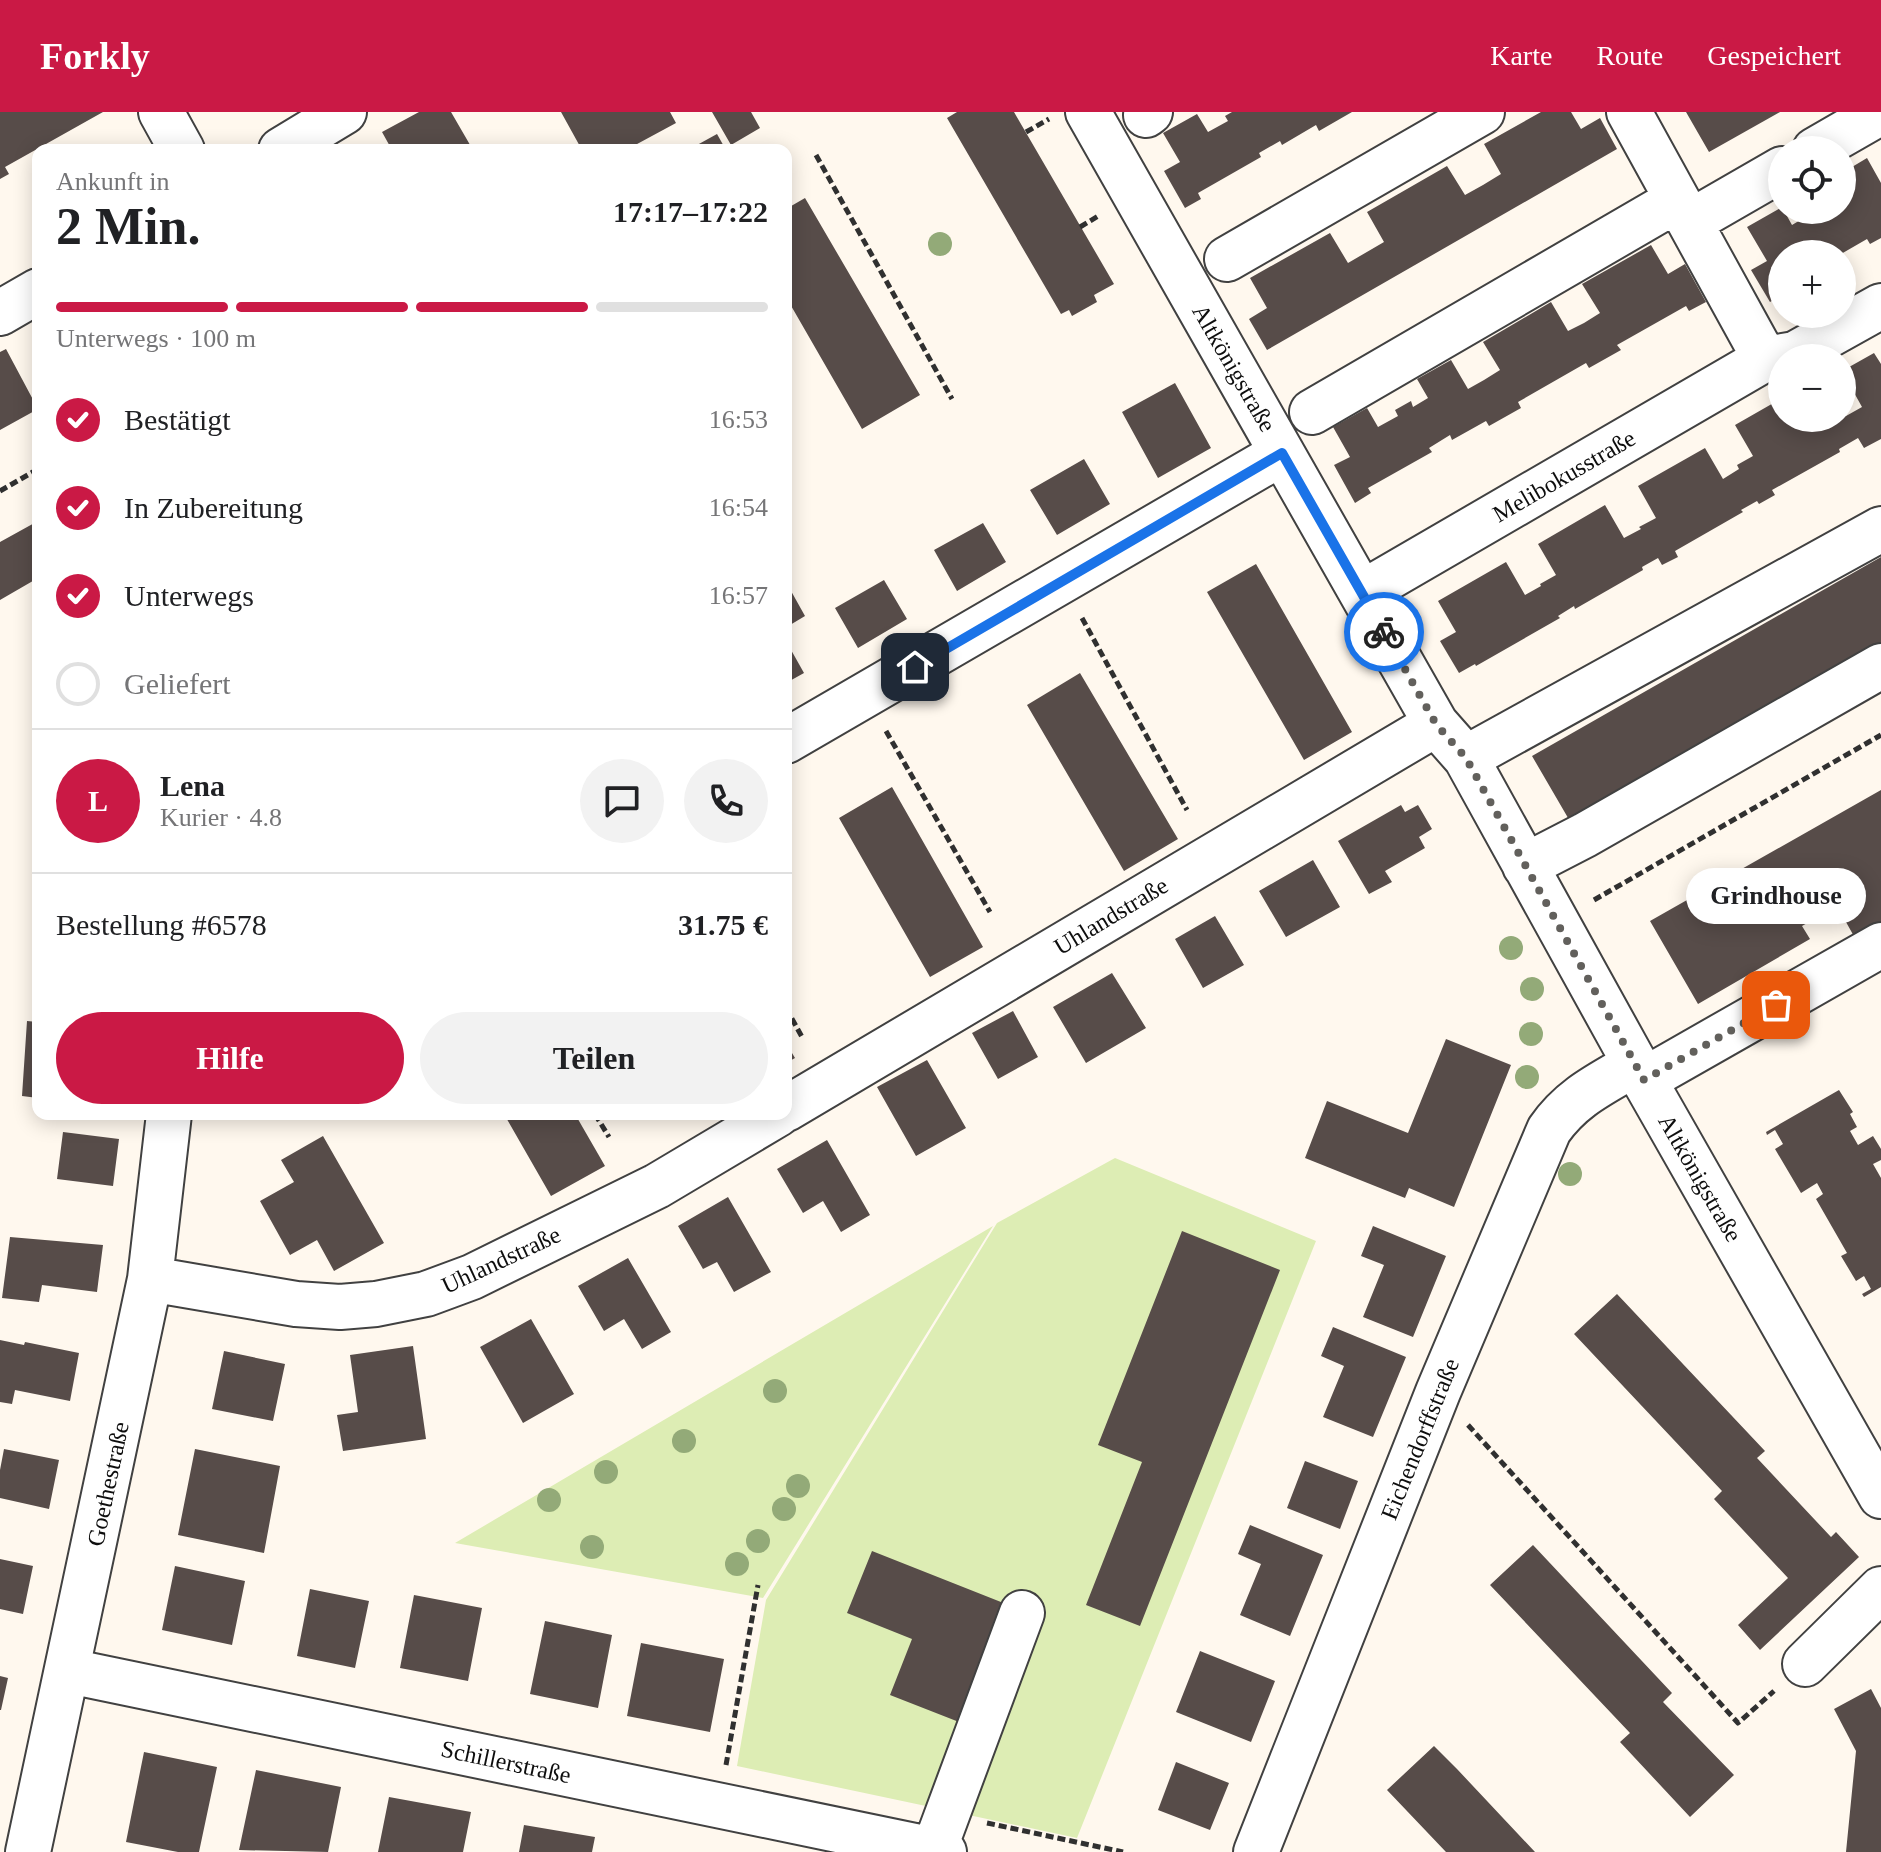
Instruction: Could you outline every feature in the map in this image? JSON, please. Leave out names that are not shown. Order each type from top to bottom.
[{"type":"street","points":[[161,112],[179,144]]},
{"type":"street","points":[[291,144],[344,112]]},
{"type":"street","points":[[1227,259],[1482,112]]},
{"type":"street","points":[[1629,112],[1765,359]]},
{"type":"street","points":[[1839,136],[1881,112]]},
{"type":"street","name":"Altkönigstraße","points":[[1074,113],[1282,453],[1436,724],[1466,758],[1639,1072],[1881,1496]]},
{"type":"street","points":[[1312,412],[1683,211],[1768,175]]},
{"type":"street","points":[[0,313],[32,294]]},
{"type":"street","name":"Melibokusstraße","points":[[1362,593],[1765,359],[1795,354],[1881,306]]},
{"type":"street","points":[[792,738],[1282,453]]},
{"type":"street","points":[[1466,758],[1881,529]]},
{"type":"street","points":[[1525,866],[1881,666]]},
{"type":"street","name":"Uhlandstraße","points":[[792,1105],[1436,724]]},
{"type":"street","name":"Eichendorffstraße","points":[[1256,1852],[1438,1392],[1549,1130],[1563,1111],[1585,1092],[1639,1072],[1881,945]]},
{"type":"street","name":"Goethestraße","points":[[28,1852],[69,1671],[150,1279],[168,1120]]},
{"type":"street","name":"Uhlandstraße","points":[[150,1279],[296,1304],[340,1307],[376,1304],[426,1294],[472,1277],[657,1186],[768,1120]]},
{"type":"street","points":[[1805,1664],[1881,1589]]},
{"type":"street","points":[[939,1851],[1022,1613]]},
{"type":"street","name":"Schillerstraße","points":[[69,1671],[939,1851]]},
{"type":"path","points":[[1026,132],[1074,113]]},
{"type":"path","points":[[816,155],[952,399]]},
{"type":"path","points":[[0,491],[32,472]]},
{"type":"path","points":[[1062,582],[1187,810]]},
{"type":"path","points":[[866,695],[990,912]]},
{"type":"path","points":[[1556,922],[1881,735]]},
{"type":"path","points":[[792,1019],[802,1037]]},
{"type":"path","points":[[599,1120],[609,1137]]},
{"type":"path","points":[[1438,1392],[1738,1723],[1805,1664]]},
{"type":"path","points":[[719,1806],[758,1585]]},
{"type":"green space","points":[[1115,1158],[1316,1241],[1077,1838],[737,1766],[766,1600],[997,1223]]},
{"type":"green space","points":[[993,1226],[763,1598],[455,1543]]},
{"type":"building","points":[[0,112],[103,112],[46,144],[32,144],[32,152],[5,167],[9,174],[0,179]]},
{"type":"building","points":[[419,112],[451,112],[470,144],[389,144],[382,132]]},
{"type":"building","points":[[561,112],[670,112],[676,123],[637,144],[579,144]]},
{"type":"building","points":[[712,112],[751,112],[760,128],[730,144]]},
{"type":"building","points":[[957,112],[1014,112],[1114,284],[1094,295],[1097,302],[1072,316],[1069,310],[1061,314],[947,118]]},
{"type":"building","points":[[1232,112],[1352,112],[1319,131],[1316,125],[1282,145],[1280,141],[1259,153],[1261,157],[1198,193],[1201,199],[1185,208],[1164,171],[1180,162],[1163,133],[1197,114],[1208,132],[1228,121],[1225,116]]},
{"type":"building","points":[[1541,112],[1571,112],[1581,129],[1600,118],[1617,149],[1267,350],[1249,319],[1267,308],[1250,278],[1330,233],[1348,263],[1384,242],[1367,212],[1447,166],[1465,195],[1483,185],[1501,174],[1484,144]]},
{"type":"building","points":[[1686,112],[1780,112],[1709,152]]},
{"type":"building","points":[[717,134],[723,144],[699,144]]},
{"type":"building","points":[[1867,158],[1881,183],[1881,238],[1870,244],[1867,239],[1856,245],[1856,240],[1768,240],[1768,299],[1751,270],[1767,261],[1747,227],[1768,215],[1768,224],[1856,224],[1856,165]]},
{"type":"building","points":[[805,198],[920,395],[862,429],[792,307],[792,206]]},
{"type":"building","points":[[1651,245],[1668,274],[1685,264],[1706,302],[1689,311],[1686,306],[1617,345],[1621,350],[1589,368],[1586,363],[1518,402],[1521,408],[1489,426],[1486,421],[1452,440],[1450,435],[1429,448],[1432,452],[1368,488],[1371,493],[1355,503],[1334,465],[1350,457],[1333,427],[1367,408],[1378,427],[1398,416],[1395,410],[1411,401],[1413,407],[1428,398],[1417,379],[1451,360],[1468,389],[1484,380],[1500,370],[1483,342],[1551,302],[1568,331],[1584,323],[1600,313],[1582,284]]},
{"type":"building","points":[[6,349],[32,398],[32,412],[0,430],[0,352]]},
{"type":"building","points":[[1874,353],[1881,364],[1881,439],[1864,448],[1858,438],[1839,449],[1840,452],[1772,490],[1775,495],[1759,504],[1757,501],[1675,551],[1678,557],[1662,565],[1658,558],[1575,609],[1574,606],[1558,616],[1560,618],[1459,673],[1440,641],[1456,632],[1438,601],[1506,562],[1525,595],[1541,586],[1556,575],[1538,544],[1605,505],[1624,538],[1641,529],[1639,527],[1656,518],[1638,486],[1705,448],[1723,479],[1739,469],[1737,465],[1753,456],[1735,425],[1768,406],[1768,432],[1856,432],[1856,410],[1862,407],[1856,396],[1856,363]]},
{"type":"building","points":[[1175,383],[1211,448],[1158,478],[1122,412]]},
{"type":"building","points":[[1084,459],[1110,504],[1057,535],[1030,490]]},
{"type":"building","points":[[983,523],[1006,562],[957,591],[934,550]]},
{"type":"building","points":[[32,524],[32,581],[0,600],[0,542]]},
{"type":"building","points":[[1881,557],[1881,646],[1571,823],[1532,756]]},
{"type":"building","points":[[1256,564],[1352,732],[1304,760],[1207,592]]},
{"type":"building","points":[[884,580],[907,619],[858,648],[835,608]]},
{"type":"building","points":[[792,593],[805,616],[792,624]]},
{"type":"building","points":[[792,652],[804,673],[792,680]]},
{"type":"building","points":[[1080,673],[1178,839],[1124,871],[1027,705]]},
{"type":"building","points":[[892,787],[983,947],[930,977],[839,818]]},
{"type":"building","points":[[1881,790],[1881,935],[1860,947],[1837,906],[1802,926],[1810,939],[1698,1004],[1650,921]]},
{"type":"building","points":[[1401,805],[1405,812],[1418,805],[1432,829],[1419,837],[1425,848],[1385,871],[1392,882],[1369,894],[1338,841]]},
{"type":"building","points":[[1313,860],[1340,907],[1286,937],[1259,891]]},
{"type":"building","points":[[1215,916],[1244,965],[1203,988],[1175,939]]},
{"type":"building","points":[[1112,973],[1146,1028],[1086,1063],[1053,1007]]},
{"type":"building","points":[[1013,1011],[1038,1057],[998,1079],[972,1033]]},
{"type":"building","points":[[27,1021],[32,1021],[32,1097],[22,1096]]},
{"type":"building","points":[[1446,1039],[1511,1065],[1454,1207],[1409,1188],[1405,1198],[1305,1158],[1327,1101],[1408,1133]]},
{"type":"building","points":[[927,1060],[966,1128],[916,1156],[877,1087]]},
{"type":"building","points":[[1839,1090],[1853,1112],[1850,1114],[1857,1127],[1850,1131],[1858,1145],[1873,1136],[1881,1149],[1881,1160],[1873,1164],[1881,1178],[1881,1287],[1864,1297],[1862,1294],[1871,1289],[1864,1276],[1856,1281],[1841,1256],[1847,1253],[1816,1199],[1823,1194],[1817,1183],[1801,1193],[1775,1149],[1783,1144],[1775,1130],[1767,1135],[1766,1132]]},
{"type":"building","points":[[507,1120],[578,1120],[605,1166],[551,1196]]},
{"type":"building","points":[[63,1132],[119,1139],[113,1186],[57,1179]]},
{"type":"building","points":[[323,1136],[384,1243],[334,1271],[317,1240],[290,1255],[260,1201],[294,1182],[281,1160]]},
{"type":"building","points":[[827,1140],[870,1215],[841,1232],[823,1201],[803,1213],[777,1169]]},
{"type":"building","points":[[728,1197],[771,1272],[734,1292],[717,1262],[703,1269],[678,1226]]},
{"type":"building","points":[[1373,1226],[1446,1256],[1413,1337],[1363,1317],[1384,1265],[1361,1256]]},
{"type":"building","points":[[1182,1231],[1280,1270],[1140,1626],[1086,1605],[1142,1462],[1098,1445]]},
{"type":"building","points":[[10,1237],[103,1245],[97,1292],[42,1285],[39,1302],[2,1298]]},
{"type":"building","points":[[628,1258],[671,1332],[642,1349],[624,1319],[604,1331],[578,1286]]},
{"type":"building","points":[[1617,1294],[1765,1451],[1757,1458],[1831,1537],[1836,1532],[1859,1557],[1760,1650],[1738,1625],[1788,1578],[1714,1499],[1722,1491],[1574,1334]]},
{"type":"building","points":[[531,1319],[574,1394],[523,1423],[480,1347]]},
{"type":"building","points":[[1333,1327],[1406,1357],[1373,1437],[1323,1417],[1344,1366],[1321,1356]]},
{"type":"building","points":[[0,1340],[79,1353],[70,1401],[15,1390],[12,1404],[0,1402]]},
{"type":"building","points":[[413,1346],[426,1439],[343,1451],[337,1415],[358,1412],[350,1355]]},
{"type":"building","points":[[224,1351],[285,1364],[273,1421],[212,1409]]},
{"type":"building","points":[[4,1449],[59,1460],[49,1509],[0,1498]]},
{"type":"building","points":[[195,1449],[280,1466],[264,1553],[178,1535]]},
{"type":"building","points":[[1305,1461],[1358,1481],[1340,1529],[1287,1508]]},
{"type":"building","points":[[1250,1525],[1323,1555],[1290,1636],[1240,1615],[1261,1564],[1238,1554]]},
{"type":"building","points":[[1533,1545],[1672,1693],[1663,1702],[1734,1775],[1690,1817],[1620,1742],[1630,1733],[1490,1585]]},
{"type":"building","points":[[872,1551],[1006,1604],[959,1722],[890,1695],[912,1639],[847,1613]]},
{"type":"building","points":[[0,1559],[33,1566],[23,1614],[0,1609]]},
{"type":"building","points":[[175,1566],[245,1581],[232,1645],[162,1630]]},
{"type":"building","points":[[310,1589],[369,1601],[355,1668],[297,1656]]},
{"type":"building","points":[[414,1595],[482,1608],[468,1681],[400,1668]]},
{"type":"building","points":[[545,1621],[612,1635],[598,1708],[530,1694]]},
{"type":"building","points":[[641,1643],[724,1659],[710,1732],[627,1716]]},
{"type":"building","points":[[1200,1651],[1275,1681],[1251,1742],[1176,1712]]},
{"type":"building","points":[[0,1676],[8,1678],[1,1710],[0,1710]]},
{"type":"building","points":[[1871,1689],[1881,1708],[1881,1852],[1846,1852],[1856,1751],[1834,1709]]},
{"type":"building","points":[[1434,1746],[1535,1852],[1446,1852],[1387,1790]]},
{"type":"building","points":[[144,1752],[217,1767],[199,1852],[178,1852],[126,1842]]},
{"type":"building","points":[[1176,1762],[1229,1783],[1210,1830],[1158,1810]]},
{"type":"building","points":[[256,1770],[341,1787],[328,1852],[239,1850]]},
{"type":"building","points":[[389,1797],[471,1812],[463,1852],[378,1852]]},
{"type":"building","points":[[524,1825],[595,1837],[592,1852],[519,1852]]},
{"type":"way so far","points":[[1384,632],[1436,724],[1466,758],[1644,1080],[1776,1005]]},
{"type":"place","name":"Grindhouse","points":[[1776,1005]]},
{"type":"route","points":[[915,667],[1282,453],[1384,632]]}]
